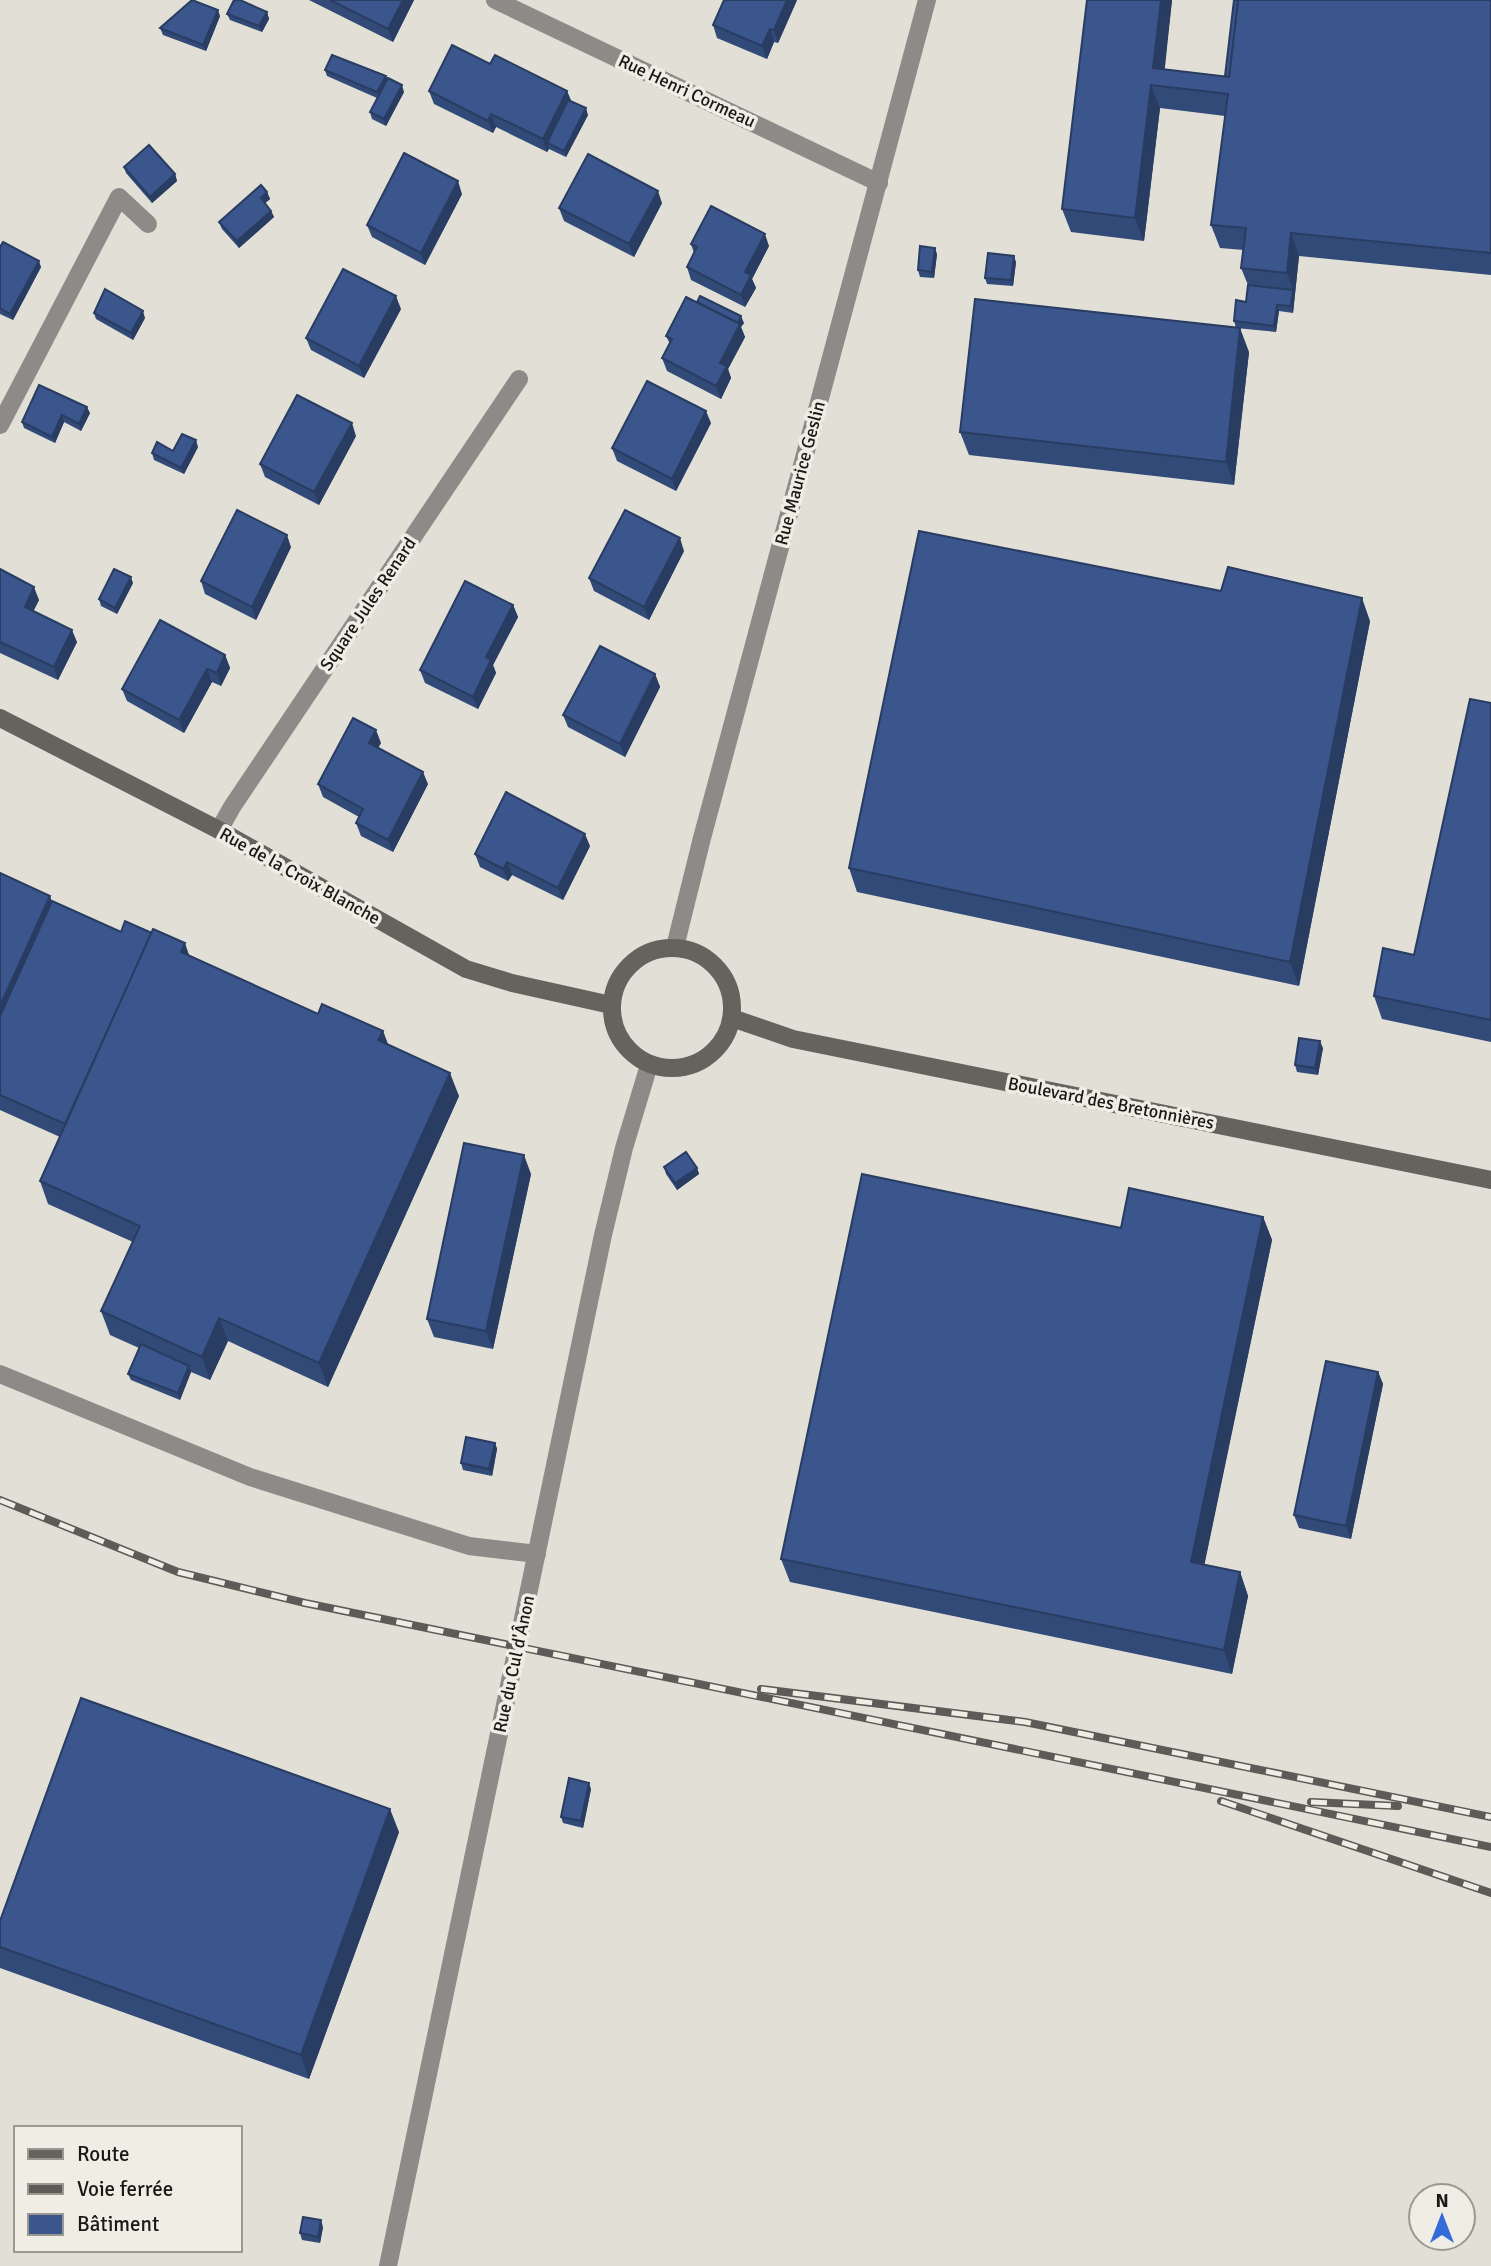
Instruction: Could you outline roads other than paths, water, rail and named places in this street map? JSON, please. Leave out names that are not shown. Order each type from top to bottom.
[{"type":"street","name":"Rue Henri Cormeau","points":[[495,0],[879,183]]},
{"type":"street","name":"Rue Maurice Geslin","points":[[676,947],[705,824],[927,0]]},
{"type":"street","points":[[0,425],[119,197],[148,223]]},
{"type":"street","name":"Square Jules Renard","points":[[219,830],[519,379]]},
{"type":"street","name":"Rue de la Croix Blanche","points":[[0,718],[219,830],[466,969],[512,983],[611,1005]]},
{"type":"street","points":[[676,947],[696,952],[719,969],[733,1000],[732,1018],[725,1039],[707,1058],[691,1066],[671,1069],[649,1065],[625,1048],[614,1026],[611,1005],[613,991],[623,972],[639,956],[658,948],[676,947]]},
{"type":"street","name":"Boulevard des Bretonnières","points":[[732,1018],[793,1039],[1491,1180]]},
{"type":"street","name":"Rue du Cul d'Ânon","points":[[388,2266],[603,1235],[624,1148],[649,1065]]},
{"type":"street","points":[[0,1374],[250,1477],[469,1546],[537,1554]]},
{"type":"railway","points":[[0,1500],[178,1572],[305,1603],[1491,1847]]},
{"type":"railway","points":[[761,1689],[1025,1722],[1491,1817]]},
{"type":"railway","points":[[1221,1801],[1491,1893]]},
{"type":"railway","points":[[1311,1802],[1398,1806]]}]
